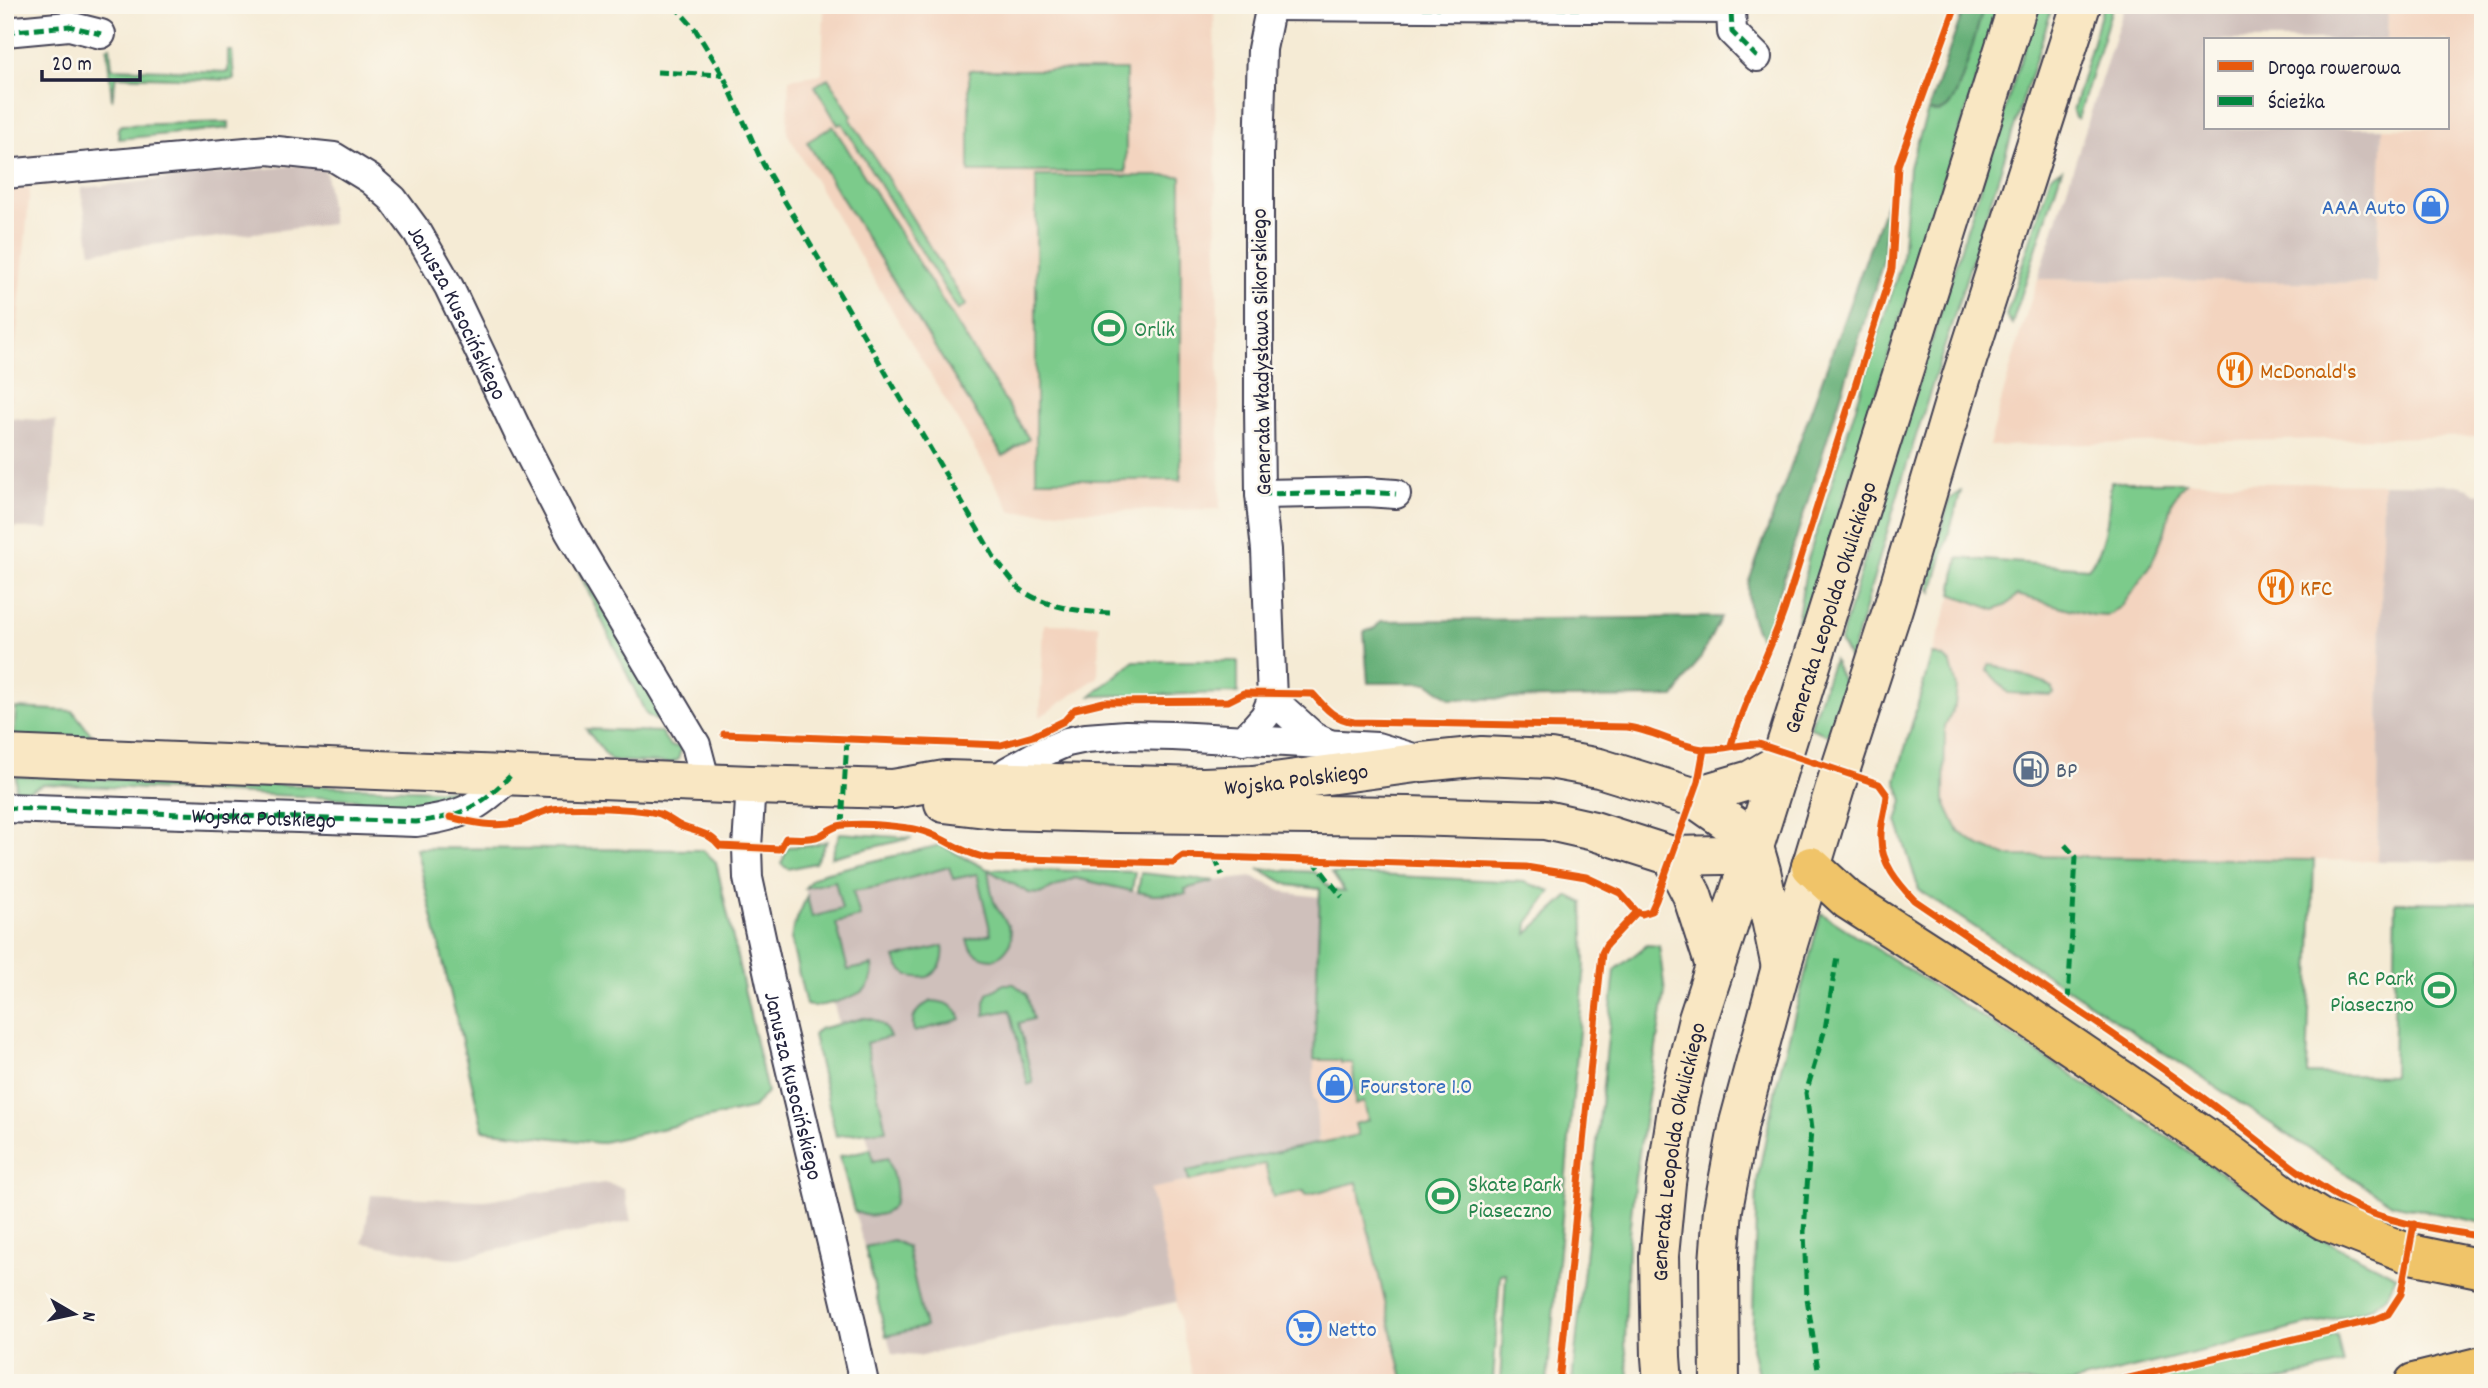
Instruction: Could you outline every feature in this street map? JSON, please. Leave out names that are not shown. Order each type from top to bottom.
[{"type":"main road","name":"Generała Leopolda Okulickiego","points":[[1663,1383],[1660,1256],[1666,1183],[1678,1102],[1698,1019],[2018,5]]},
{"type":"main road","points":[[1720,1383],[1718,1263],[1723,1209],[1739,1123],[1811,866],[1893,608],[1934,465],[2081,5]]},
{"type":"main road","name":"Wojska Polskiego","points":[[5,755],[894,789],[944,780],[1216,787],[1253,785],[1482,756],[1550,759],[1599,768],[1693,797],[1726,818],[1754,848],[1722,855],[1672,856],[1594,831],[1545,820],[1002,810],[949,804],[894,789]]},
{"type":"main road","points":[[1693,797],[1741,783],[1780,763]]},
{"type":"main road","points":[[1754,848],[1811,866],[1848,901],[2122,1079],[2312,1213],[2389,1248],[2483,1269]]},
{"type":"main road","points":[[1754,848],[1781,967]]},
{"type":"main road","points":[[1672,856],[1692,895],[1714,963]]},
{"type":"main road","points":[[2414,1383],[2483,1366]]},
{"type":"street","points":[[1271,6],[1731,9],[1732,32],[1757,57]]},
{"type":"street","name":"Generała Władysława Sikorskiego","points":[[1271,6],[1262,49],[1259,155],[1260,494],[1266,550],[1272,699]]},
{"type":"street","points":[[5,32],[69,26],[101,34]]},
{"type":"street","name":"Janusza Kusocińskiego","points":[[5,174],[268,150],[334,156],[378,185],[394,199],[418,233],[449,287],[569,531],[690,732],[706,783]]},
{"type":"street","points":[[1260,494],[1396,494]]},
{"type":"street","points":[[1243,741],[1265,716],[1272,699],[1314,737],[1329,744]]},
{"type":"street","points":[[995,782],[1008,771],[1067,742],[1126,735],[1377,747],[1423,762]]},
{"type":"street","name":"Wojska Polskiego","points":[[5,808],[416,822],[450,817],[471,808],[489,797],[509,776]]},
{"type":"street","name":"Janusza Kusocińskiego","points":[[751,785],[748,878],[864,1383]]},
{"type":"shaded area","points":[[748,5],[1214,5],[1220,509],[1012,512],[787,133],[789,79],[822,74],[824,10],[752,8]]},
{"type":"shaded area","points":[[2125,5],[2388,5],[2387,38],[2204,38],[2204,130],[2383,130],[2376,283],[2038,279]]},
{"type":"shaded area","points":[[2388,5],[2483,5],[2483,436],[1989,446],[2038,279],[2376,283],[2383,130],[2450,130],[2450,38],[2387,38]]},
{"type":"shaded area","points":[[311,164],[326,172],[332,224],[91,252],[81,188]]},
{"type":"shaded area","points":[[30,188],[9,418],[5,463],[5,190]]},
{"type":"shaded area","points":[[9,418],[56,421],[49,529],[5,527],[5,463]]},
{"type":"shaded area","points":[[2185,482],[2383,484],[2377,861],[1908,854],[1897,821],[1903,801],[1896,780],[1952,594],[1995,610],[2017,595],[2092,615],[2107,616],[2151,565],[2165,531],[2172,501]]},
{"type":"shaded area","points":[[2383,484],[2461,485],[2476,494],[2483,492],[2483,862],[2377,861]]},
{"type":"shaded area","points":[[1044,624],[1099,625],[1098,677],[1040,717]]},
{"type":"shaded area","points":[[967,857],[1029,893],[1040,894],[1075,878],[1153,895],[1185,894],[1185,889],[1215,881],[1253,877],[1288,893],[1320,897],[1313,1100],[1316,1100],[1318,1145],[1188,1171],[1189,1181],[1150,1189],[1176,1302],[918,1356],[892,1354],[840,1156],[870,1149],[805,888]]},
{"type":"shaded area","points":[[1314,1060],[1353,1063],[1355,1104],[1364,1102],[1369,1120],[1358,1135],[1318,1145],[1316,1101],[1313,1100]]},
{"type":"shaded area","points":[[1266,1164],[1305,1191],[1306,1195],[1358,1182],[1404,1383],[1194,1383],[1150,1189]]},
{"type":"shaded area","points":[[604,1183],[624,1188],[631,1221],[455,1259],[363,1243],[371,1195],[478,1201]]},
{"type":"green space","points":[[1965,5],[1984,5],[1964,73],[1949,106],[1942,111],[1928,111]]},
{"type":"green space","points":[[1984,5],[2000,5],[1803,625],[1797,621],[1808,559],[1902,260],[1909,167],[1928,111],[1944,110],[1954,98]]},
{"type":"green space","points":[[2038,5],[2053,5],[1903,477],[1850,660],[1840,641],[1912,402]]},
{"type":"green space","points":[[2113,5],[2078,119],[2073,111],[2103,7]]},
{"type":"green space","points":[[110,46],[112,68],[228,72],[228,51],[232,51],[234,80],[116,76],[112,100],[107,48]]},
{"type":"green space","points":[[969,70],[1126,70],[1126,172],[969,172]]},
{"type":"green space","points":[[828,78],[966,305],[958,310],[842,123],[838,125],[815,86]]},
{"type":"green space","points":[[229,122],[229,128],[119,139],[118,128],[122,125]]},
{"type":"green space","points":[[833,126],[1029,439],[1003,456],[807,142]]},
{"type":"green space","points":[[2062,169],[2012,324],[2006,316],[2051,175]]},
{"type":"green space","name":"Orlik","points":[[1036,176],[1181,176],[1181,480],[1036,480]]},
{"type":"green space","points":[[1888,198],[1883,262],[1764,646],[1751,616],[1748,584]]},
{"type":"green space","points":[[2111,482],[2185,482],[2172,501],[2165,531],[2151,565],[2122,606],[2107,616],[2092,615],[2017,595],[2007,605],[1995,610],[1952,594],[1958,558],[2088,568],[2104,538]]},
{"type":"green space","points":[[1961,491],[1932,592],[1930,576],[1949,499]]},
{"type":"green space","points":[[570,553],[668,720],[655,720],[646,714]]},
{"type":"green space","points":[[1721,617],[1701,657],[1674,697],[1451,699],[1428,683],[1368,683],[1364,632],[1375,628],[1381,621]]},
{"type":"green space","points":[[1932,654],[1951,664],[1957,687],[1955,705],[1945,727],[1944,800],[1959,832],[1980,846],[2006,856],[2314,860],[2307,1074],[2393,1076],[2396,902],[2483,903],[2483,1223],[2392,1204],[1919,890],[1897,821],[1903,801],[1896,780]]},
{"type":"green space","points":[[1833,660],[1844,683],[1828,735],[1810,728]]},
{"type":"green space","points":[[1134,661],[1238,661],[1238,693],[1091,696]]},
{"type":"green space","points":[[1990,664],[2043,682],[2052,688],[2053,693],[2008,693],[1987,670]]},
{"type":"green space","points":[[16,708],[73,711],[97,742],[14,739]]},
{"type":"green space","points":[[586,729],[661,732],[670,746],[682,747],[678,760],[671,763],[611,761]]},
{"type":"green space","points":[[16,776],[467,791],[460,798],[441,807],[397,811],[355,799],[43,784],[15,796]]},
{"type":"green space","points":[[840,833],[912,838],[831,857]]},
{"type":"green space","points":[[827,841],[815,863],[788,869],[781,864],[788,847]]},
{"type":"green space","points":[[940,845],[987,869],[1135,872],[1132,891],[1075,878],[1040,894],[1029,893],[988,870],[993,900],[1011,934],[1009,946],[995,959],[977,955],[967,940],[991,934],[977,874],[953,879],[949,867],[878,887],[853,891],[860,917],[836,923],[848,970],[872,965],[871,981],[864,990],[848,998],[829,1004],[806,1005],[791,940],[793,928],[807,896],[812,917],[842,909],[835,881],[805,888],[812,879],[823,873]]},
{"type":"green space","points":[[416,848],[703,850],[716,862],[767,1092],[753,1108],[599,1143],[483,1130]]},
{"type":"green space","points":[[1258,869],[1315,872],[1332,890],[1345,892],[1332,873],[1524,882],[1551,891],[1528,923],[1527,934],[1569,896],[1583,903],[1585,965],[1547,1383],[1500,1383],[1506,1273],[1500,1274],[1493,1383],[1404,1383],[1357,1182],[1306,1195],[1304,1191],[1273,1197],[1265,1164],[1189,1181],[1187,1171],[1358,1135],[1355,1124],[1368,1120],[1364,1102],[1355,1105],[1353,1063],[1314,1060],[1320,889],[1289,885]]},
{"type":"green space","points":[[1141,873],[1215,881],[1185,889],[1186,894],[1153,895],[1138,892]]},
{"type":"green space","points":[[1821,913],[2316,1236],[2396,1276],[2387,1294],[2361,1312],[2071,1383],[1760,1383],[1752,1348],[1757,1181],[1777,1083]]},
{"type":"green space","points":[[1647,945],[1659,946],[1665,992],[1635,1178],[1628,1244],[1625,1344],[1630,1383],[1572,1383],[1615,970]]},
{"type":"green space","points":[[943,946],[941,964],[928,977],[907,975],[895,958]]},
{"type":"green space","points":[[1004,984],[1014,984],[1027,994],[1033,1019],[1019,1023],[1033,1083],[1028,1085],[1010,1010],[985,1015],[988,994]]},
{"type":"green space","points":[[932,1001],[950,1005],[961,1019],[914,1032],[916,1013]]},
{"type":"green space","points":[[864,1018],[880,1023],[890,1037],[866,1043],[886,1130],[836,1136],[813,1035],[819,1029]]},
{"type":"green space","points":[[871,1149],[873,1161],[888,1158],[896,1197],[889,1210],[871,1216],[854,1211],[840,1156]]},
{"type":"green space","points":[[893,1240],[907,1247],[925,1327],[886,1336],[865,1247]]},
{"type":"green space","points":[[2337,1335],[2343,1364],[2268,1383],[2141,1383]]},
{"type":"marked path","points":[[674,5],[695,29],[723,75],[763,164],[997,562],[1019,588],[1039,600],[1075,610],[1110,613]]},
{"type":"marked path","points":[[1271,6],[1731,9],[1732,32],[1757,57]]},
{"type":"marked path","points":[[5,32],[69,26],[101,34]]},
{"type":"marked path","points":[[657,72],[723,75]]},
{"type":"marked path","points":[[1260,494],[1396,494]]},
{"type":"marked path","points":[[842,825],[847,740]]},
{"type":"marked path","points":[[5,808],[416,822],[445,817],[468,809],[488,796],[510,776]]},
{"type":"marked path","points":[[2065,845],[2076,857],[2068,1003]]},
{"type":"marked path","points":[[1215,858],[1222,875]]},
{"type":"marked path","points":[[1313,860],[1342,897]]},
{"type":"marked path","points":[[1820,1383],[1807,1298],[1804,1232],[1811,1129],[1806,1093],[1825,1029],[1837,957]]},
{"type":"cycle path","points":[[1731,745],[1785,608],[1892,269],[1898,165],[1956,5]]},
{"type":"cycle path","points":[[724,734],[1001,745],[1033,736],[1064,721],[1075,709],[1104,702],[1228,701],[1244,693],[1313,694],[1336,716],[1354,722],[1627,727],[1703,749],[1759,744],[1879,784],[1887,795],[1881,833],[1884,856],[1897,880],[1914,900],[2160,1067],[2316,1183],[2373,1214],[2420,1226],[2483,1237]]},
{"type":"cycle path","points":[[450,817],[501,825],[519,822],[553,809],[638,810],[660,814],[680,826],[708,835],[720,846],[780,849],[786,838],[811,838],[839,826],[867,824],[919,830],[968,852],[989,858],[1173,863],[1183,856],[1526,867],[1586,877],[1620,893],[1642,914],[1651,911],[1656,900],[1698,782],[1704,749]]},
{"type":"cycle path","points":[[1559,1383],[1602,953],[1606,945],[1637,912]]},
{"type":"cycle path","points":[[2108,1383],[2374,1320],[2388,1314],[2401,1294],[2414,1224]]},
{"type":"place","name":"AAA Auto","points":[[2431,206]]},
{"type":"place","name":"Orlik","points":[[1109,328]]},
{"type":"place","name":"McDonald's","points":[[2235,370]]},
{"type":"place","name":"KFC","points":[[2276,587]]},
{"type":"place","name":"BP","points":[[2031,769]]},
{"type":"place","name":"RC Park Piaseczno","points":[[2439,990]]},
{"type":"place","name":"Fourstore 1.0","points":[[1335,1085]]},
{"type":"place","name":"Skate Park Piaseczno","points":[[1443,1196]]},
{"type":"place","name":"Netto","points":[[1304,1328]]}]
